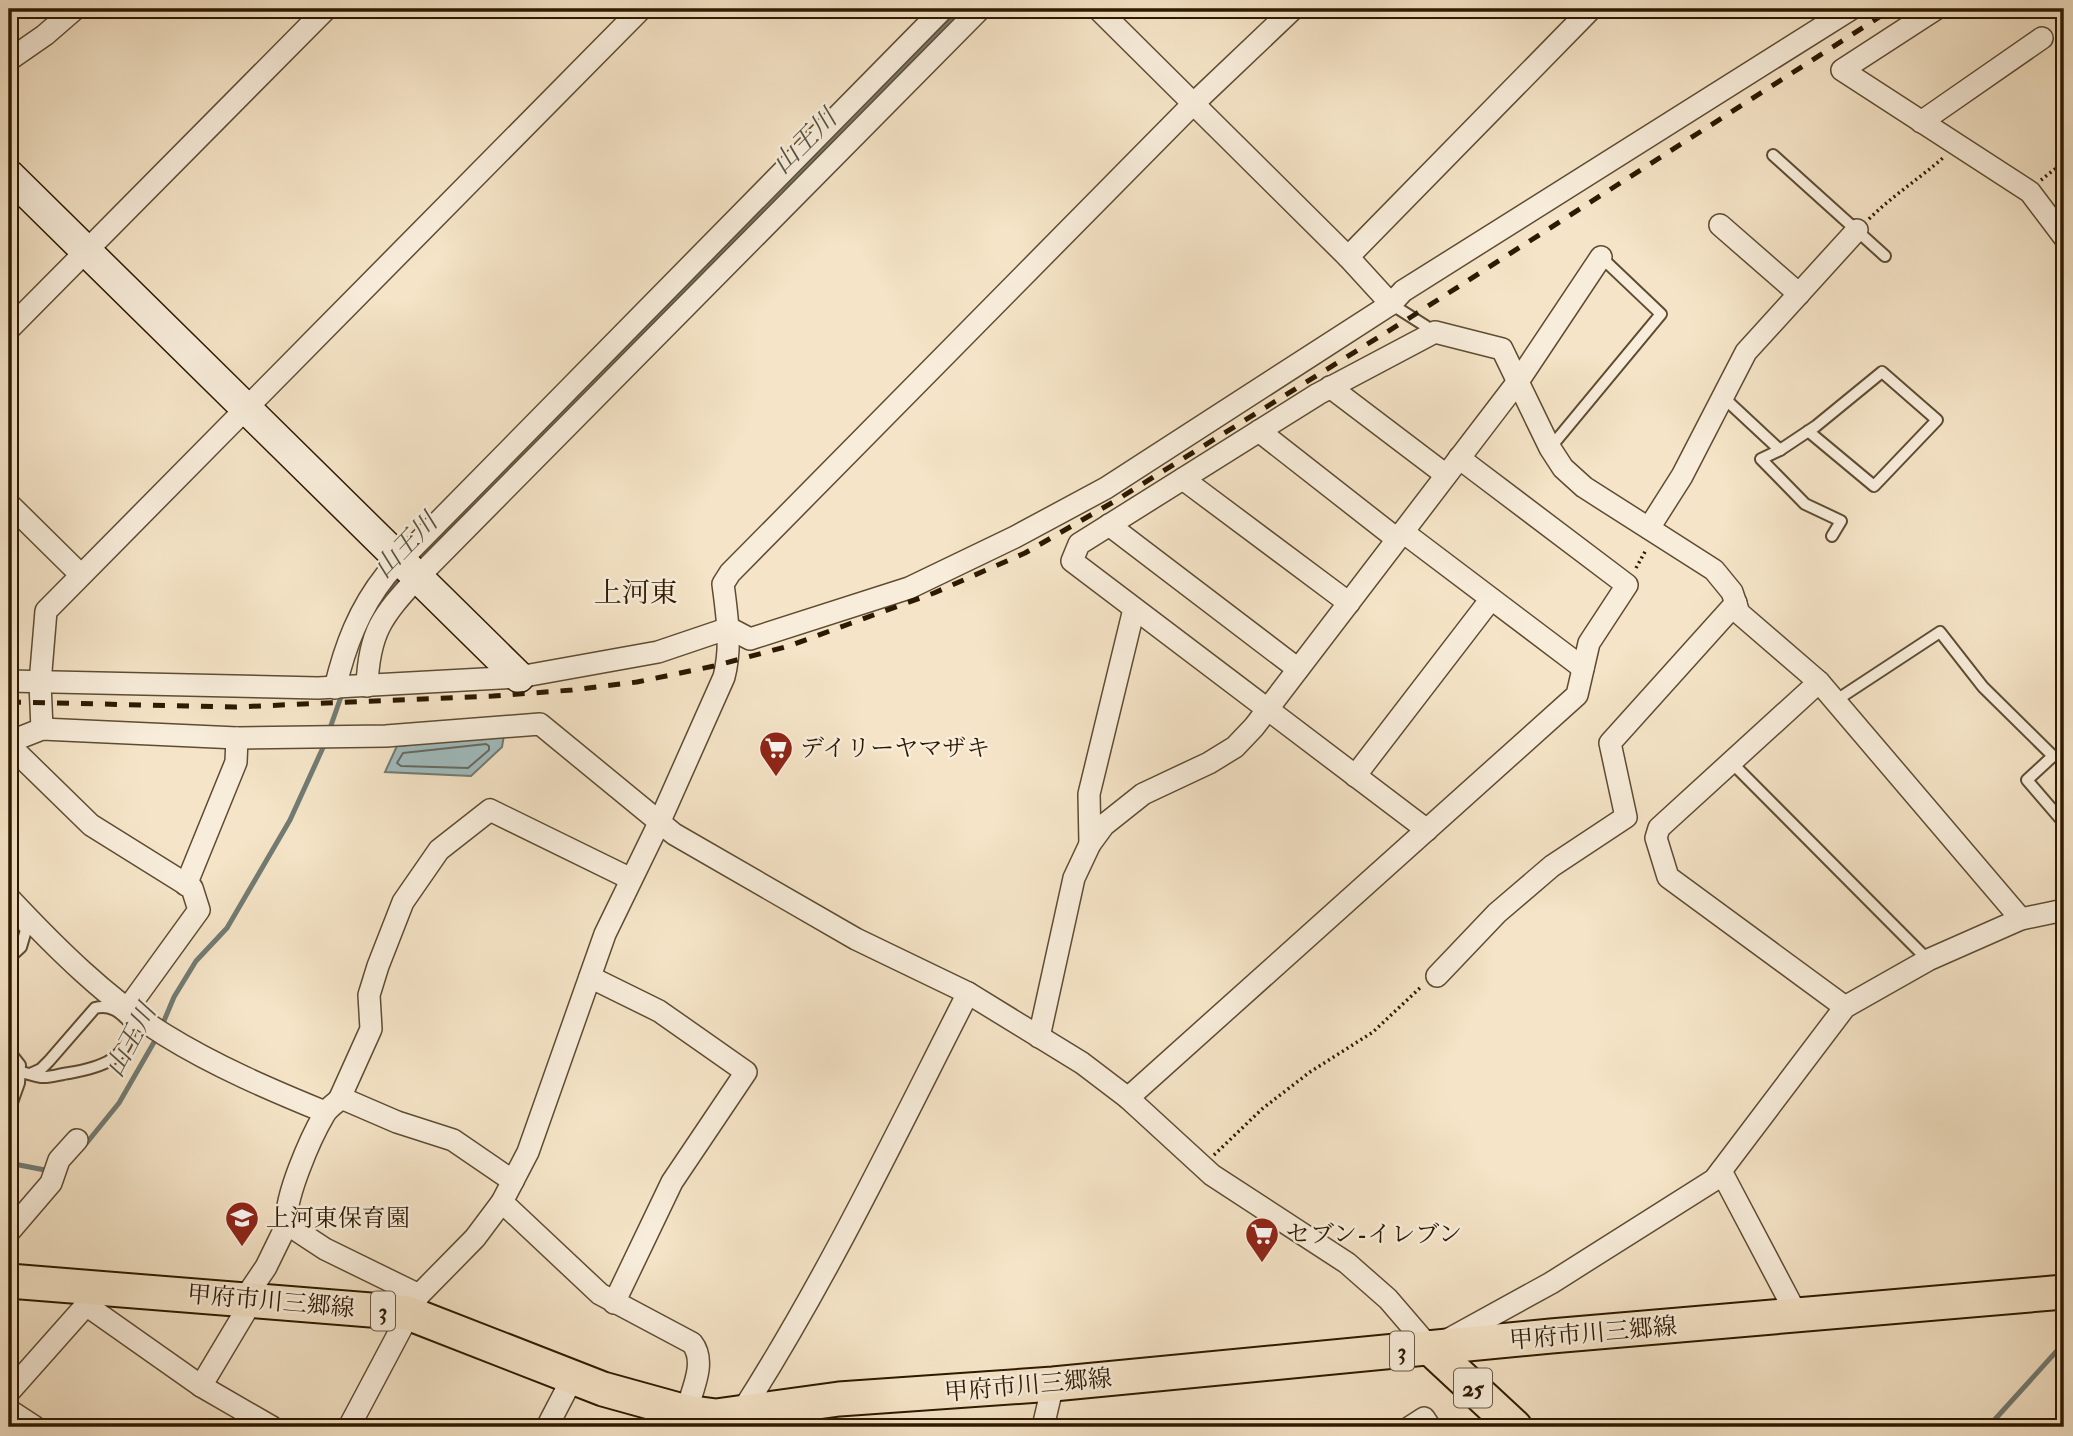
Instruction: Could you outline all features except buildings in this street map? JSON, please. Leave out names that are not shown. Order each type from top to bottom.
[{"type":"main road","name":"甲府市川三郷線","points":[[9,1281],[94,1296],[414,1304],[603,1389],[686,1412],[738,1420],[839,1399],[1054,1384],[2064,1292]]},
{"type":"main road","name":"25","points":[[1431,1349],[1515,1427]]},
{"type":"street","points":[[9,60],[45,35],[75,9]]},
{"type":"street","points":[[9,329],[326,9]]},
{"type":"street","points":[[42,729],[40,683],[46,611],[641,9]]},
{"type":"street","points":[[349,687],[368,661],[374,637],[410,569],[943,9]]},
{"type":"street","points":[[349,687],[345,649],[357,619],[376,588],[410,569],[980,9]]},
{"type":"street","points":[[1098,9],[1348,257],[1391,304]]},
{"type":"street","points":[[349,1427],[414,1304],[475,1238],[502,1202],[528,1152],[605,934],[659,823],[724,677],[728,662],[729,628],[723,584],[730,573],[1192,105],[1293,9]]},
{"type":"street","points":[[1348,257],[1591,9]]},
{"type":"street","points":[[9,681],[349,687],[519,677],[659,652],[729,628],[750,639],[909,588],[1015,537],[1106,488],[1391,304],[1403,291],[1851,9]]},
{"type":"street","points":[[1937,9],[1842,70],[2030,192],[2064,237]]},
{"type":"street","points":[[1921,122],[2042,38]]},
{"type":"street","points":[[9,174],[519,677]]},
{"type":"street","points":[[1720,225],[1798,294]]},
{"type":"street","points":[[1651,530],[1746,352],[1857,230]]},
{"type":"street","points":[[1039,1037],[1074,878],[1090,844],[1104,825],[1143,794],[1209,763],[1235,747],[1267,710],[1519,380],[1601,257]]},
{"type":"street","points":[[1427,830],[1072,561],[1079,544],[1109,525],[1330,387],[1435,332],[1502,349],[1550,448],[1563,468],[1584,487],[1714,570],[1732,592],[1739,613],[1819,682],[2021,919]]},
{"type":"street","points":[[1128,1098],[1577,695],[1589,643],[1626,585],[1330,387]]},
{"type":"street","points":[[1259,431],[1583,668]]},
{"type":"street","points":[[1183,479],[1349,603]]},
{"type":"street","points":[[9,504],[81,575]]},
{"type":"street","points":[[1109,525],[1298,669]]},
{"type":"street","points":[[1355,776],[1491,599]]},
{"type":"street","points":[[1626,817],[1610,743],[1736,603]]},
{"type":"street","points":[[1090,844],[1089,794],[1134,609]]},
{"type":"street","points":[[1819,682],[1659,828],[1657,838],[1668,877],[1845,1007]]},
{"type":"street","points":[[128,1008],[200,910],[192,888],[91,825],[9,743],[42,729],[237,738],[386,736],[540,724],[674,834],[856,939],[968,993],[1082,1063],[1128,1098],[1212,1175],[1347,1263],[1388,1299],[1431,1349],[1551,1283],[1714,1180],[1845,1007],[1928,960],[2021,919],[2064,910]]},
{"type":"street","points":[[186,885],[236,762],[237,738]]},
{"type":"street","points":[[201,1386],[287,1224],[285,1214],[289,1193],[371,1029],[369,995],[403,902],[439,850],[490,810],[631,879]]},
{"type":"street","points":[[1626,817],[1659,828]]},
{"type":"street","points":[[1437,976],[1497,913],[1552,866],[1626,817]]},
{"type":"street","points":[[12,908],[147,1023],[197,1054],[332,1106],[346,1100],[397,1122],[453,1140],[513,1181]]},
{"type":"street","points":[[590,977],[659,1011],[746,1072],[672,1182],[614,1303]]},
{"type":"street","points":[[738,1420],[775,1360],[866,1192],[968,993]]},
{"type":"street","points":[[9,1232],[51,1183],[55,1172],[77,1140]]},
{"type":"street","points":[[1721,1171],[1797,1315]]},
{"type":"street","points":[[502,1202],[600,1294],[692,1343],[699,1352],[699,1366],[686,1412]]},
{"type":"street","points":[[287,1224],[414,1304]]},
{"type":"street","points":[[34,1427],[10,1408],[94,1296],[201,1386],[272,1427]]},
{"type":"street","points":[[547,1427],[573,1377]]},
{"type":"street","points":[[1043,1427],[1054,1384]]},
{"type":"street","points":[[1410,1427],[1424,1418],[1430,1427]]},
{"type":"lane","points":[[1773,155],[1885,256]]},
{"type":"lane","points":[[1550,448],[1661,314],[1601,257]]},
{"type":"lane","points":[[1391,304],[1435,332]]},
{"type":"lane","points":[[1808,431],[1874,486],[1937,420],[1882,372],[1808,431],[1761,459],[1805,504],[1841,521],[1832,537]]},
{"type":"lane","points":[[1723,397],[1780,450]]},
{"type":"lane","points":[[1835,701],[1940,632],[1983,687],[2053,756],[2027,780],[2064,823]]},
{"type":"lane","points":[[1731,762],[1928,960]]},
{"type":"lane","points":[[9,958],[21,947],[26,930],[12,908]]},
{"type":"lane","points":[[95,1008],[112,1008],[130,1023],[126,1045],[119,1056],[110,1062],[80,1071],[19,1078],[41,1069],[95,1008]]},
{"type":"lane","points":[[9,1051],[20,1065],[19,1078],[10,1106]]},
{"type":"path","points":[[1857,230],[1887,201],[1915,183],[1940,160]]},
{"type":"path","points":[[2030,192],[2043,177],[2064,162]]},
{"type":"path","points":[[1626,585],[1651,530]]},
{"type":"path","points":[[1202,1166],[1262,1109],[1310,1072],[1373,1032],[1426,981],[1437,976]]},
{"type":"water","points":[[504,735],[502,747],[471,776],[385,772],[397,746]]},
{"type":"waterway","name":"山王川","points":[[415,563],[961,9]]},
{"type":"waterway","name":"山王川","points":[[383,595],[403,575]]},
{"type":"waterway","name":"山王川","points":[[329,731],[343,691]]},
{"type":"waterway","name":"山王川","points":[[161,1028],[174,997],[196,961],[227,928],[290,820],[326,741]]},
{"type":"waterway","name":"山王川","points":[[85,1145],[119,1103],[157,1037]]},
{"type":"waterway","name":"山王川","points":[[9,1163],[50,1171]]},
{"type":"waterway","points":[[1988,1427],[2064,1343]]},
{"type":"railway","points":[[9,702],[235,707],[572,690],[637,682],[714,666],[789,646],[934,593],[1025,553],[1115,501],[1411,317],[1892,9]]},
{"type":"place","name":"デイリーヤマザキ","points":[[776,778]]},
{"type":"place","name":"上河東保育園","points":[[242,1248]]},
{"type":"place","name":"セブン-イレブン","points":[[1262,1264]]},
{"type":"district","name":"上河東","points":[[636,592]]}]
